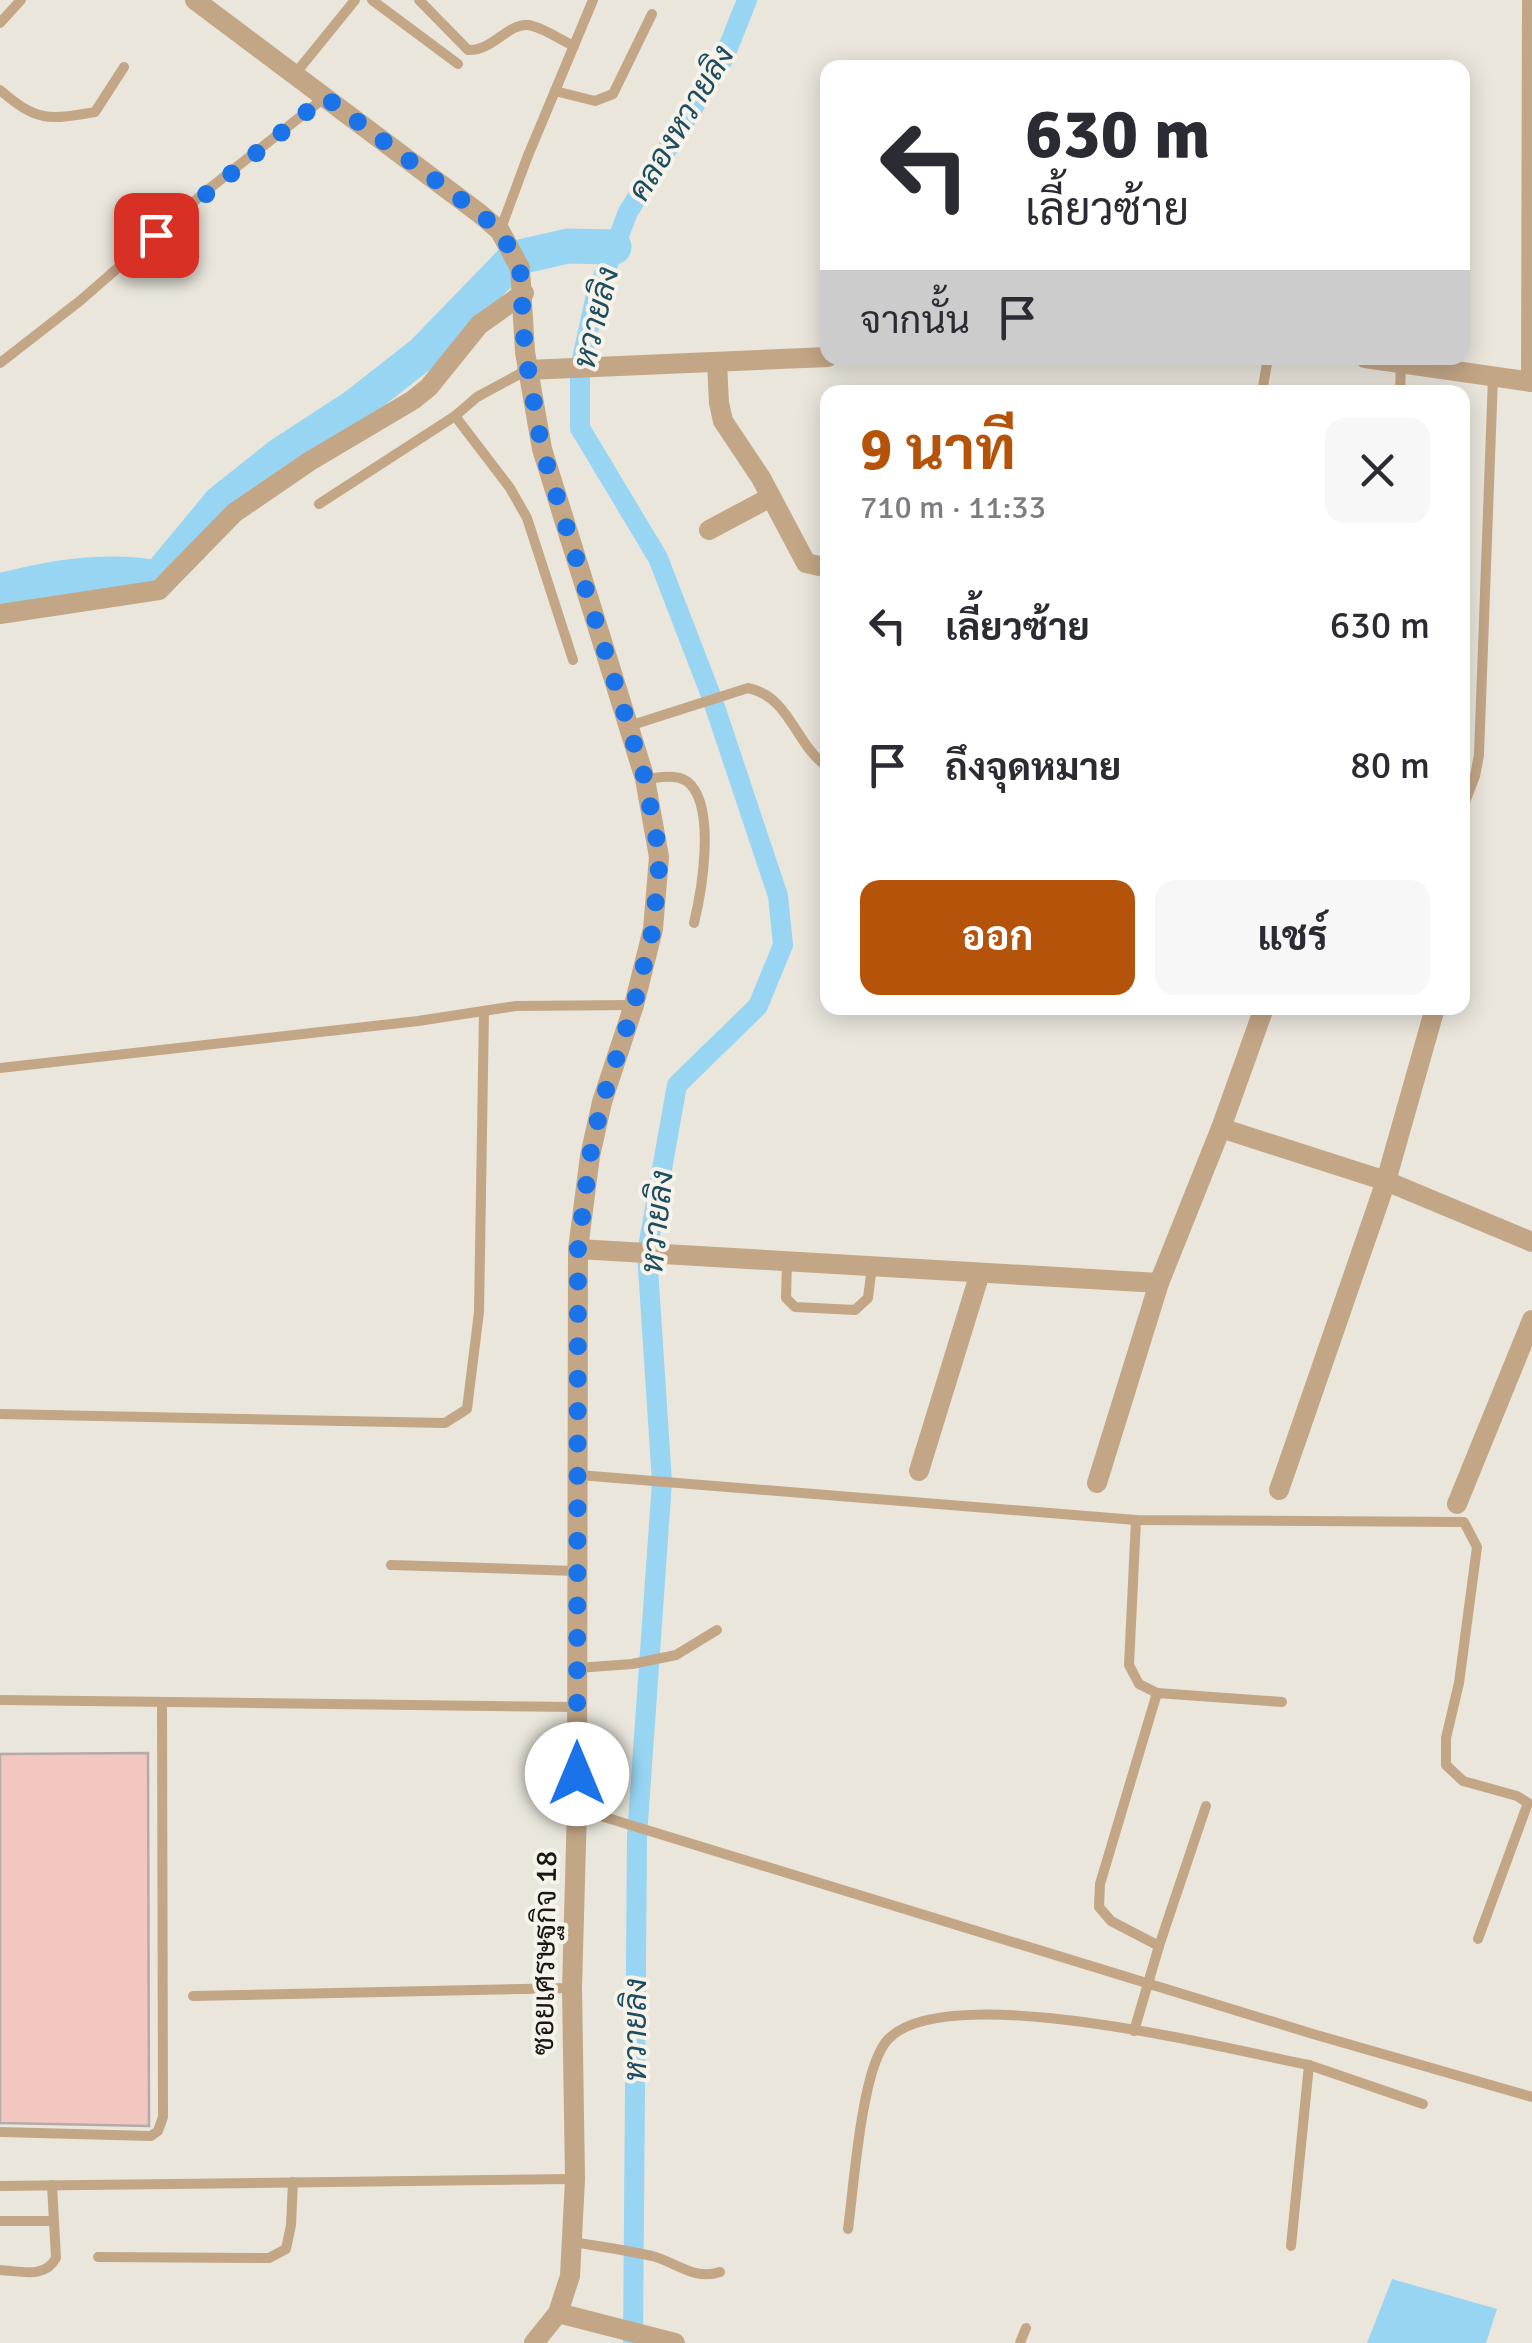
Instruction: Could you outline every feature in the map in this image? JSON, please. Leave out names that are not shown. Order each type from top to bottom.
[{"type":"street","name":"ซอยเศรษฐกิจ 18","points":[[195,0],[500,231],[515,255],[524,293],[527,370],[542,449],[645,779],[660,857],[653,929],[594,1138],[578,1249],[577,1808],[572,1988],[576,2179],[570,2276],[558,2313],[534,2343]]},
{"type":"street","points":[[1415,365],[1531,382],[1532,0]]},
{"type":"street","points":[[0,614],[159,590],[234,513],[429,387],[479,325],[524,293]]},
{"type":"street","points":[[527,370],[820,357]]},
{"type":"street","points":[[717,362],[718,403],[723,421],[771,497],[806,563],[820,566]]},
{"type":"street","points":[[708,530],[771,497]]},
{"type":"street","points":[[1097,1483],[1159,1283],[1261,1015]]},
{"type":"street","points":[[1279,1490],[1386,1181],[1433,1015]]},
{"type":"street","points":[[1221,1128],[1386,1181],[1532,1242]]},
{"type":"street","points":[[578,1249],[1159,1283]]},
{"type":"street","points":[[918,1471],[980,1272]]},
{"type":"street","points":[[1457,1504],[1532,1320]]},
{"type":"street","points":[[558,2313],[668,2341]]},
{"type":"lane","points":[[0,23],[20,0]]},
{"type":"lane","points":[[295,74],[355,0]]},
{"type":"lane","points":[[372,0],[458,64]]},
{"type":"lane","points":[[419,0],[468,50],[479,50],[526,25],[574,46]]},
{"type":"lane","points":[[500,231],[593,0]]},
{"type":"lane","points":[[555,92],[595,101],[613,94],[652,14]]},
{"type":"lane","points":[[0,90],[25,112],[60,118],[95,112],[124,67]]},
{"type":"lane","points":[[0,363],[325,97]]},
{"type":"lane","points":[[319,504],[527,370]]},
{"type":"lane","points":[[1470,791],[1479,755],[1493,377]]},
{"type":"lane","points":[[455,416],[510,488],[527,518],[573,660]]},
{"type":"lane","points":[[629,726],[748,688],[764,693],[786,712],[810,752],[820,761]]},
{"type":"lane","points":[[645,779],[674,777],[692,785],[700,810],[704,878],[694,922]]},
{"type":"lane","points":[[0,1068],[516,1006],[634,1005]]},
{"type":"lane","points":[[0,1414],[444,1423],[466,1409],[479,1312],[484,1011]]},
{"type":"lane","points":[[787,1261],[786,1298],[795,1307],[855,1310],[868,1298],[872,1266]]},
{"type":"lane","points":[[578,1475],[1136,1520],[1464,1522],[1477,1547],[1459,1683],[1446,1738],[1446,1765],[1463,1781],[1517,1796],[1528,1803],[1478,1939]]},
{"type":"lane","points":[[1136,1520],[1129,1665],[1139,1684],[1157,1693],[1282,1702]]},
{"type":"lane","points":[[391,1565],[576,1571]]},
{"type":"lane","points":[[576,1668],[632,1664],[676,1655],[717,1630]]},
{"type":"lane","points":[[1157,1693],[1100,1884],[1099,1907],[1111,1921],[1159,1946]]},
{"type":"lane","points":[[0,1700],[576,1707]]},
{"type":"lane","points":[[0,2132],[151,2136],[164,2117],[162,1702]]},
{"type":"lane","points":[[1134,2031],[1206,1806]]},
{"type":"lane","points":[[577,1808],[1147,1984],[1532,2097]]},
{"type":"lane","points":[[193,1996],[572,1988]]},
{"type":"lane","points":[[848,2230],[870,2071],[886,2041],[907,2024],[966,2013],[1025,2014],[1309,2065],[1423,2104]]},
{"type":"lane","points":[[1291,2246],[1309,2065]]},
{"type":"lane","points":[[0,2186],[576,2179]]},
{"type":"lane","points":[[98,2257],[269,2258],[286,2249],[293,2182]]},
{"type":"lane","points":[[0,2270],[44,2272],[51,2268],[56,2258],[52,2185]]},
{"type":"lane","points":[[0,2221],[54,2220]]},
{"type":"lane","points":[[572,2242],[658,2258],[697,2274],[710,2276],[720,2272]]},
{"type":"lane","points":[[1020,2343],[1026,2328]]},
{"type":"water","points":[[1392,2279],[1497,2309],[1486,2343],[1367,2343]]},
{"type":"building","points":[[148,1753],[149,2126],[0,2123],[0,1754]]},
{"type":"waterway","name":"หวายลิง","points":[[633,2343],[637,1836],[662,1482],[647,1253],[677,1085],[758,1006],[783,945],[778,896],[712,698],[658,558],[580,428],[580,368],[596,295],[628,212],[724,58],[747,0]]},
{"type":"waterway","points":[[0,591],[79,576],[119,574],[158,578],[220,503],[423,353],[515,258],[568,246],[614,247]]},
{"type":"route","points":[[156,235],[325,97],[500,231],[520,268],[525,352],[542,449],[645,779],[660,857],[653,929],[634,1005],[602,1102],[590,1156],[578,1249],[577,1774]]},
{"type":"water label","name":"คลองหวายลิง","points":[[681,123]]}]
